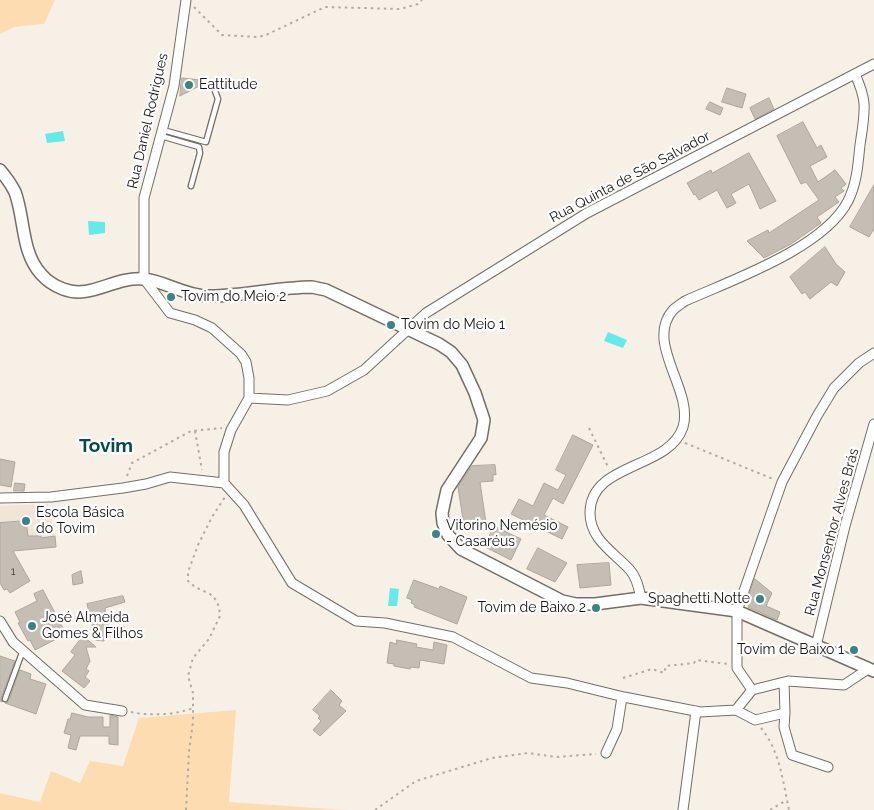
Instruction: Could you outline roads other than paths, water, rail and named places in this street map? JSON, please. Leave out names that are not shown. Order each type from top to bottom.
[{"type":"street","name":"Rua Daniel Rodrigues","points":[[144,279],[144,198],[174,86],[189,2]]},
{"type":"street","name":"Rua Quinta de São Salvador","points":[[249,398],[288,400],[327,391],[364,370],[426,312],[587,213],[874,64]]},
{"type":"street","points":[[641,598],[637,582],[631,571],[596,537],[591,526],[590,512],[592,501],[597,490],[606,481],[660,453],[678,438],[683,427],[684,402],[665,347],[666,323],[672,311],[684,301],[777,261],[824,230],[848,202],[854,188],[858,170],[864,104],[862,92],[855,74]]},
{"type":"street","points":[[0,170],[9,181],[15,193],[32,262],[41,275],[55,286],[76,293],[85,293],[119,281],[144,279],[205,296],[312,287],[326,290],[439,344],[451,352],[462,365],[475,393],[484,420],[481,438],[447,490],[444,500],[443,523],[448,535],[461,549],[562,601],[576,604],[595,604],[641,598],[737,610],[871,671]]},
{"type":"street","points":[[144,279],[170,313],[195,320],[212,328],[241,354],[246,362],[249,378],[249,398],[232,428],[224,452],[226,485]]},
{"type":"street","points":[[752,690],[737,668],[737,610],[782,482],[834,388],[859,363],[874,353]]},
{"type":"street","name":"Rua Monsenhor Alves Brás","points":[[816,646],[845,526],[874,424]]},
{"type":"street","points":[[0,498],[51,497],[123,488],[170,477],[204,480],[226,485],[244,505],[292,583],[356,621],[385,623],[453,637],[531,678],[567,683],[622,697],[696,711],[736,710],[755,720],[785,713]]},
{"type":"street","points":[[1,627],[13,642],[85,705],[122,711]]},
{"type":"street","points":[[736,710],[752,690],[784,682],[844,685],[871,671]]},
{"type":"street","points":[[784,682],[784,727],[792,755],[828,767]]},
{"type":"street","points":[[606,753],[617,729],[622,697]]},
{"type":"street","points":[[683,810],[696,711]]},
{"type":"lane","points":[[160,133],[206,142],[218,99],[215,91]]},
{"type":"lane","points":[[160,133],[198,147],[200,153],[191,186]]},
{"type":"lane","points":[[5,699],[22,650]]},
{"type":"water","points":[[63,131],[65,141],[47,143],[45,134]]},
{"type":"water","points":[[88,221],[105,222],[105,233],[89,235]]},
{"type":"water","points":[[608,332],[627,340],[623,348],[604,341]]},
{"type":"water","points":[[390,588],[399,589],[397,606],[388,606]]},
{"type":"place","name":"Eattitude","points":[[189,85]]},
{"type":"place","name":"Tovim do Meio 2","points":[[171,297]]},
{"type":"place","name":"Tovim do Meio 1","points":[[391,325]]},
{"type":"place","name":"Escola Básica do Tovim","points":[[26,521]]},
{"type":"place","name":"Vitorino Nemésio - Casaréus","points":[[436,534]]},
{"type":"place","name":"Spaghetti Notte","points":[[760,599]]},
{"type":"place","name":"Tovim de Baixo 2","points":[[596,608]]},
{"type":"place","name":"José Almeida Gomes & Filhos","points":[[32,626]]},
{"type":"place","name":"Tovim de Baixo 1","points":[[854,650]]},
{"type":"district","name":"Tovim","points":[[106,446]]}]
